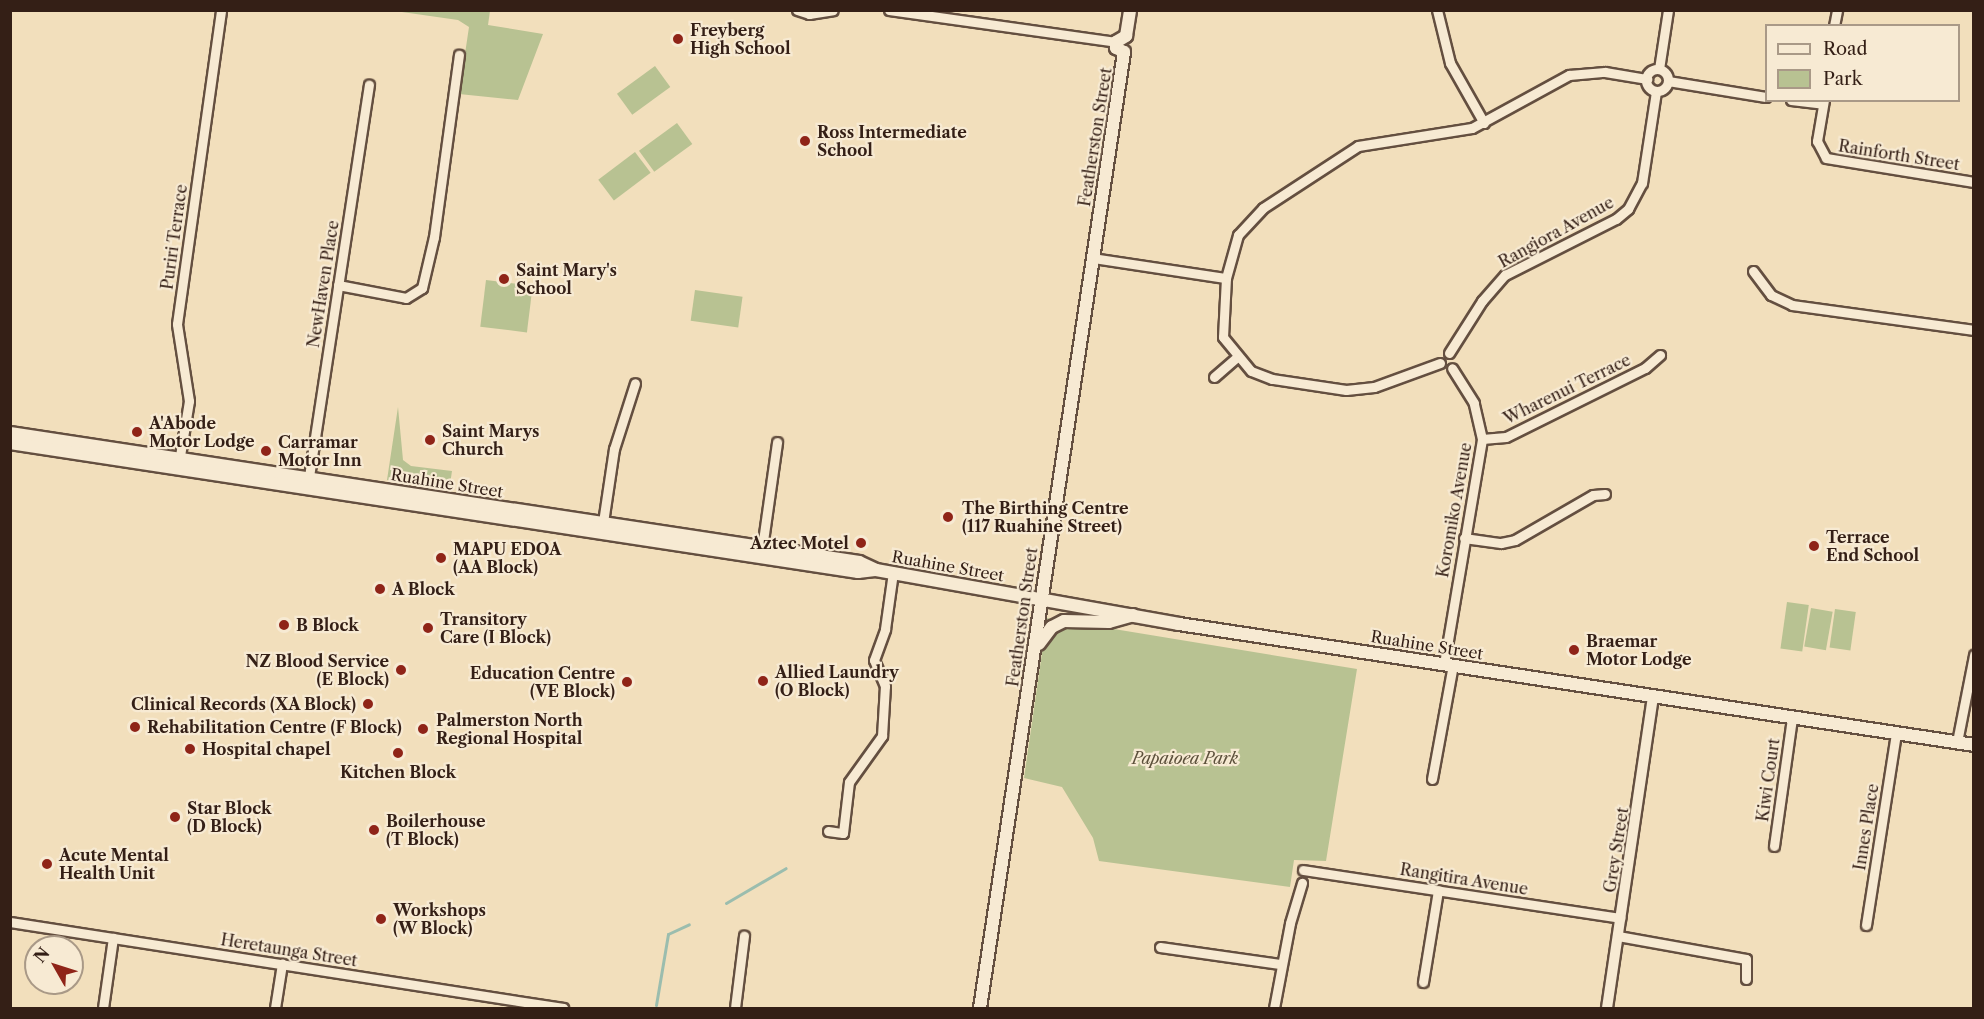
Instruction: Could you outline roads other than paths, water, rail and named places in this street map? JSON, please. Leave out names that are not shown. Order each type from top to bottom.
[{"type":"main road","points":[[1121,39],[1130,10]]},
{"type":"main road","name":"Featherston Street","points":[[980,1008],[1037,648],[1041,598],[1124,52],[1132,45],[1121,39]]},
{"type":"main road","name":"Ruahine Street","points":[[10,433],[178,463],[602,528],[858,572],[876,570],[893,572],[1135,615],[1974,745]]},
{"type":"main road","name":"Ruahine Street","points":[[10,443],[178,463]]},
{"type":"main road","name":"Ruahine Street","points":[[602,528],[859,562],[876,570]]},
{"type":"main road","points":[[1037,648],[1047,631],[1064,621],[1109,622],[1135,615]]},
{"type":"street","name":"Puriri Terrace","points":[[178,463],[189,401],[177,324],[221,10]]},
{"type":"street","points":[[797,10],[809,14],[833,10]]},
{"type":"street","points":[[889,10],[1121,39]]},
{"type":"street","points":[[1437,10],[1450,63],[1485,123]]},
{"type":"street","points":[[1440,363],[1374,387],[1346,390],[1272,380],[1251,371],[1237,357],[1223,337],[1226,278],[1238,235],[1263,208],[1345,153],[1369,143],[1448,134],[1485,123],[1569,75],[1605,72],[1647,79],[1659,69],[1668,10]]},
{"type":"street","points":[[338,285],[406,298],[422,288],[434,237],[459,55]]},
{"type":"street","points":[[1659,69],[1668,81],[1765,97]]},
{"type":"street","points":[[1647,79],[1649,87],[1656,91],[1666,88],[1668,81]]},
{"type":"street","name":"NewHaven Place","points":[[308,483],[369,85]]},
{"type":"street","name":"Rangiora Avenue","points":[[1449,353],[1482,301],[1505,275],[1616,219],[1628,209],[1642,183],[1656,91]]},
{"type":"street","name":"Rainforth Street","points":[[1824,102],[1817,141],[1821,154],[1834,161],[1974,182]]},
{"type":"street","points":[[1093,258],[1226,278]]},
{"type":"street","points":[[1754,271],[1771,295],[1783,302],[1974,330]]},
{"type":"street","points":[[1449,353],[1455,360],[1452,368],[1445,369],[1440,363],[1442,354],[1449,353]]},
{"type":"street","name":"Wharenui Terrace","points":[[1482,439],[1506,437],[1645,368],[1660,355]]},
{"type":"street","points":[[1214,377],[1237,357]]},
{"type":"street","name":"Koromiko Avenue","points":[[1432,779],[1464,538],[1482,439],[1474,403],[1452,368]]},
{"type":"street","points":[[602,528],[614,449],[635,383]]},
{"type":"street","points":[[762,548],[777,442]]},
{"type":"street","points":[[1464,538],[1501,543],[1515,540],[1593,495],[1605,494]]},
{"type":"street","points":[[828,831],[843,833],[849,782],[882,736],[885,686],[874,660],[885,629],[893,572]]},
{"type":"street","points":[[1958,742],[1974,654]]},
{"type":"street","name":"Grey Street","points":[[1607,1008],[1653,695]]},
{"type":"street","name":"Kiwi Court","points":[[1774,846],[1792,718]]},
{"type":"street","name":"Innes Place","points":[[1866,925],[1896,733]]},
{"type":"street","name":"Rangitira Avenue","points":[[1303,870],[1620,918]]},
{"type":"street","points":[[1274,1008],[1280,964],[1302,883]]},
{"type":"street","points":[[1423,982],[1438,890]]},
{"type":"street","name":"Heretaunga Street","points":[[10,922],[563,1008]]},
{"type":"street","points":[[735,1008],[744,936]]},
{"type":"street","points":[[1618,936],[1746,959],[1746,980]]},
{"type":"street","points":[[103,1008],[113,938]]},
{"type":"street","points":[[1160,947],[1280,964]]},
{"type":"street","points":[[275,1008],[282,964]]},
{"type":"waterway","points":[[726,903],[786,868]]},
{"type":"waterway","points":[[656,1005],[668,934],[689,924]]},
{"type":"place","name":"Freyberg High School","points":[[678,39]]},
{"type":"place","name":"Ross Intermediate School","points":[[805,141]]},
{"type":"place","name":"Saint Mary's School","points":[[504,279]]},
{"type":"place","name":"A'Abode Motor Lodge","points":[[137,432]]},
{"type":"place","name":"Saint Marys Church","points":[[430,440]]},
{"type":"place","name":"Carramar Motor Inn","points":[[266,451]]},
{"type":"place","name":"The Birthing Centre (117 Ruahine Street)","points":[[948,517]]},
{"type":"place","name":"Aztec Motel","points":[[861,543]]},
{"type":"place","name":"Terrace End School","points":[[1814,546]]},
{"type":"place","name":"MAPU EDOA (AA Block)","points":[[441,558]]},
{"type":"place","name":"A Block","points":[[380,589]]},
{"type":"place","name":"B Block","points":[[284,625]]},
{"type":"place","name":"Transitory Care (I Block)","points":[[428,628]]},
{"type":"place","name":"Braemar Motor Lodge","points":[[1574,650]]},
{"type":"place","name":"NZ Blood Service (E Block)","points":[[401,670]]},
{"type":"place","name":"Allied Laundry (O Block)","points":[[763,681]]},
{"type":"place","name":"Education Centre (VE Block)","points":[[627,682]]},
{"type":"place","name":"Clinical Records (XA Block)","points":[[368,704]]},
{"type":"place","name":"Rehabilitation Centre (F Block)","points":[[135,727]]},
{"type":"place","name":"Palmerston North Regional Hospital","points":[[423,729]]},
{"type":"place","name":"Hospital chapel","points":[[190,749]]},
{"type":"place","name":"Kitchen Block","points":[[398,753]]},
{"type":"place","name":"Star Block (D Block)","points":[[175,817]]},
{"type":"place","name":"Boilerhouse (T Block)","points":[[374,830]]},
{"type":"place","name":"Acute Mental Health Unit","points":[[47,864]]},
{"type":"place","name":"Workshops (W Block)","points":[[381,919]]},
{"type":"park label","name":"Papaioea Park","points":[[1185,758]]}]
